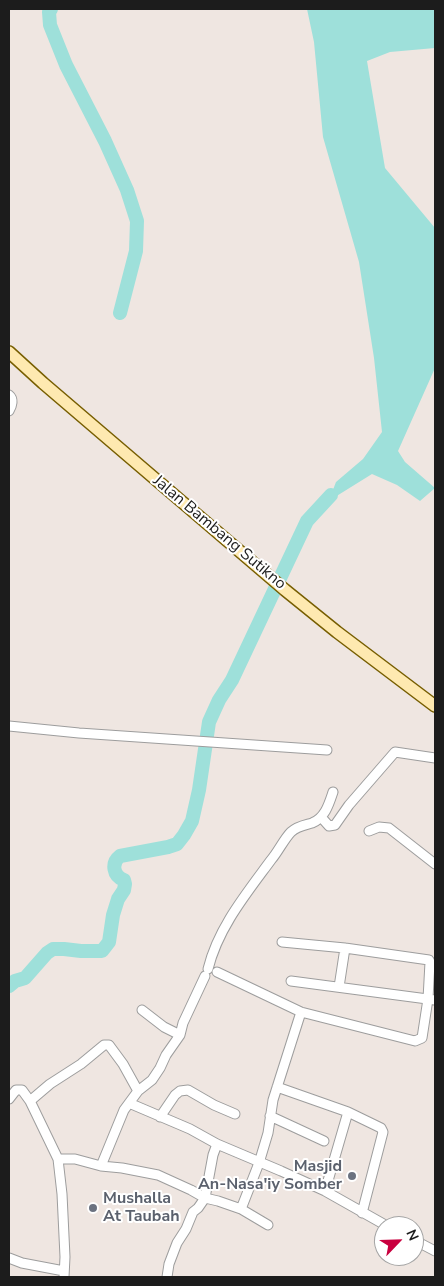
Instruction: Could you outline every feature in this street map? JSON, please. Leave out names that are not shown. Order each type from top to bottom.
[{"type":"street","name":"Jalan Bambang Sutikno","points":[[9,352],[285,590],[435,706]]},
{"type":"street","points":[[9,395],[12,402],[9,411]]},
{"type":"street","points":[[9,726],[79,733],[326,750]]},
{"type":"street","points":[[321,817],[329,826],[335,825],[361,791],[395,752],[435,758]]},
{"type":"street","points":[[101,1166],[124,1110],[138,1091],[152,1080],[180,1035],[183,1023],[210,972],[213,951],[226,926],[290,833],[296,828],[312,823],[321,817],[333,792]]},
{"type":"street","points":[[369,831],[378,827],[389,828],[435,864]]},
{"type":"street","points":[[210,972],[301,1012],[415,1041],[422,1038],[432,999],[429,960],[345,948],[282,942]]},
{"type":"street","points":[[340,987],[345,948]]},
{"type":"street","points":[[291,981],[432,999]]},
{"type":"street","points":[[142,1010],[164,1027],[180,1035]]},
{"type":"street","points":[[241,1210],[259,1163],[268,1133],[273,1100],[301,1012]]},
{"type":"street","points":[[30,1101],[50,1084],[82,1064],[106,1044],[109,1045],[123,1064],[138,1091]]},
{"type":"street","points":[[277,1087],[348,1112],[382,1128],[383,1132],[362,1213]]},
{"type":"street","points":[[9,1099],[14,1092],[19,1089],[22,1090],[30,1101],[58,1159],[63,1203],[64,1274],[9,1258]]},
{"type":"street","points":[[160,1117],[175,1095],[188,1090],[234,1114]]},
{"type":"street","points":[[129,1103],[325,1191],[374,1219]]},
{"type":"street","points":[[325,1191],[348,1112]]},
{"type":"street","points":[[270,1116],[324,1141]]},
{"type":"street","points":[[167,1277],[169,1264],[177,1243],[186,1229],[193,1212],[205,1198],[213,1155],[217,1144]]},
{"type":"street","points":[[58,1159],[75,1159],[101,1166],[122,1168],[158,1176],[205,1198],[241,1210],[268,1225]]},
{"type":"water","points":[[307,9],[435,9],[435,48],[390,52],[367,61],[385,168],[435,228],[435,368],[398,451],[405,462],[435,488],[420,501],[397,485],[372,474],[335,497],[331,495],[336,482],[363,459],[382,432],[374,358],[359,262],[323,137],[314,42]]},
{"type":"waterway","points":[[51,9],[49,12],[50,25],[66,65],[105,141],[127,190],[137,221],[136,251],[120,313]]},
{"type":"waterway","points":[[9,986],[15,981],[25,978],[47,953],[53,949],[102,951],[109,942],[113,915],[125,884],[124,880],[117,876],[114,869],[117,859],[120,856],[177,844],[184,835],[192,821],[199,790],[209,722],[219,700],[232,680],[307,521],[331,495]]},
{"type":"place","name":"Masjid An-Nasa'iy Somber","points":[[352,1176]]},
{"type":"place","name":"Mushalla At Taubah","points":[[93,1208]]}]
